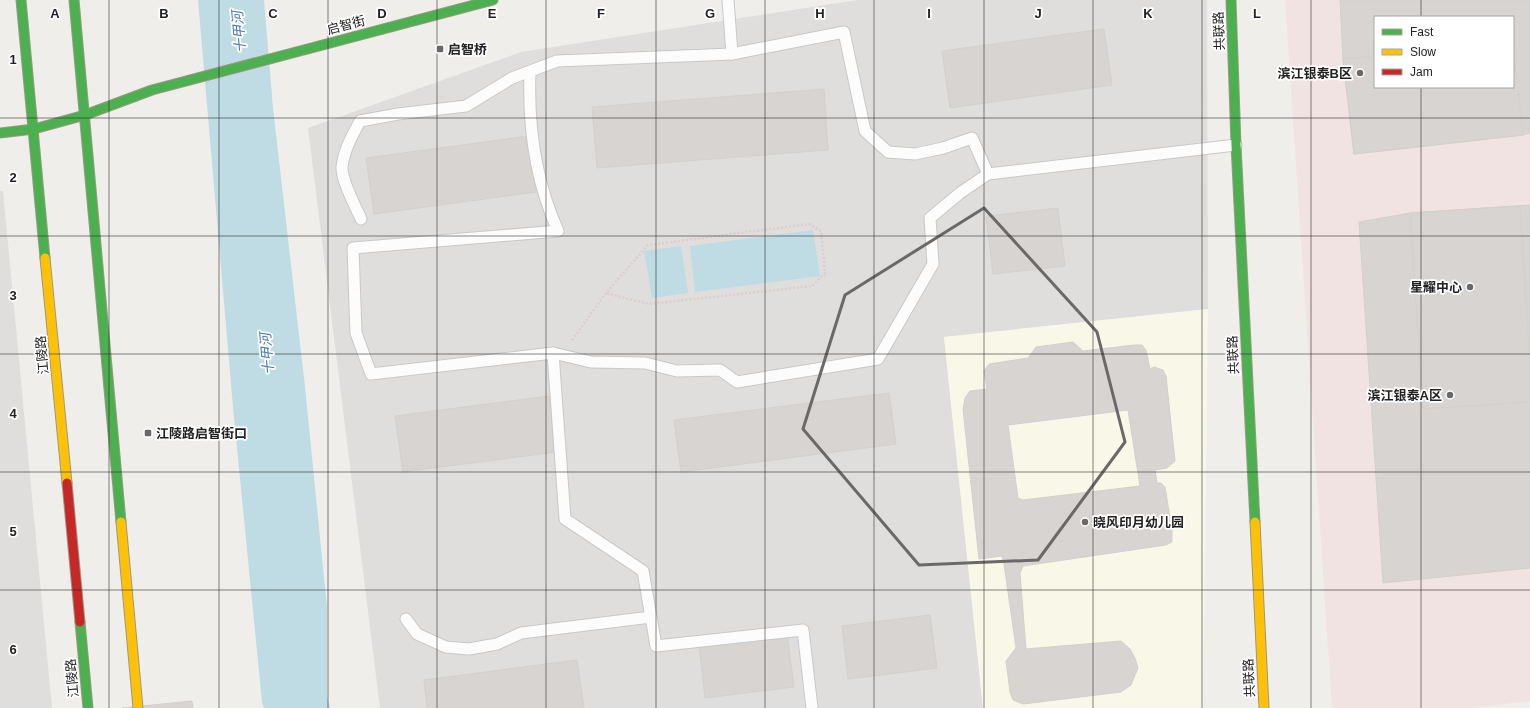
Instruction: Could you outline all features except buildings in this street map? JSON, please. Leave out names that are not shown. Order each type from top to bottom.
[{"type":"main road","name":"江陵路","points":[[21,0],[88,708]]},
{"type":"main road","points":[[74,0],[138,708]]},
{"type":"main road","name":"启智街","points":[[85,116],[152,90],[494,0]]},
{"type":"main road","name":"共联路","points":[[1231,0],[1236,145],[1264,708]]},
{"type":"main road","points":[[0,133],[34,129],[85,116]]},
{"type":"lane","points":[[728,0],[732,54]]},
{"type":"lane","points":[[361,219],[350,194],[342,168],[347,146],[360,121],[398,114],[466,106],[512,78],[530,73],[557,61],[732,54],[844,32],[865,131],[888,152],[915,154],[972,138],[988,174]]},
{"type":"lane","points":[[530,73],[529,105],[539,173],[546,204],[558,231],[354,248],[356,333],[371,374],[557,354],[591,362],[645,363],[677,371],[720,370],[737,382],[878,359],[934,264],[930,218],[960,193],[988,174],[1236,145]]},
{"type":"lane","points":[[557,354],[566,519],[643,571],[656,646],[803,630],[812,708]]},
{"type":"lane","points":[[406,619],[417,634],[446,647],[469,649],[497,644],[521,633],[651,617]]},
{"type":"path","points":[[557,354],[606,293],[648,245],[809,224],[821,231],[825,273],[812,286],[650,304],[606,293]]},
{"type":"highlighted area","points":[[984,208],[1097,332],[1125,442],[1038,560],[919,565],[803,429],[845,295]]},
{"type":"shaded area","points":[[857,0],[1207,0],[1208,309],[944,337],[983,708],[380,708],[308,128],[521,52]]},
{"type":"shaded area","name":"星耀中心","points":[[1285,0],[1530,0],[1530,701],[1471,708],[1332,708]]},
{"type":"shaded area","points":[[0,191],[3,191],[52,708],[0,708]]},
{"type":"shaded area","name":"晓风印月幼儿园","points":[[1208,309],[1203,708],[983,708],[944,337]]},
{"type":"water","name":"十甲河","points":[[198,0],[264,0],[273,108],[305,387],[327,608],[327,696],[330,708],[264,708],[262,702],[233,407]]},
{"type":"water","points":[[813,230],[820,276],[695,292],[690,246]]},
{"type":"water","points":[[681,246],[688,293],[652,298],[644,251]]},
{"type":"traffic: fast","points":[[21,0],[45,258]]},
{"type":"traffic: fast","points":[[74,0],[121,522]]},
{"type":"traffic: fast","points":[[0,133],[34,129],[85,115],[152,90],[493,0]]},
{"type":"traffic: fast","points":[[1231,0],[1236,145],[1255,522]]},
{"type":"traffic: fast","points":[[80,622],[88,708]]},
{"type":"traffic: slow","points":[[45,258],[67,483]]},
{"type":"traffic: slow","points":[[121,522],[138,708]]},
{"type":"traffic: slow","points":[[1255,522],[1264,708]]},
{"type":"traffic: jam","points":[[67,483],[80,622]]},
{"type":"place","name":"启智桥","points":[[440,49]]},
{"type":"place","name":"滨江银泰B区","points":[[1360,73]]},
{"type":"place","name":"星耀中心","points":[[1470,287]]},
{"type":"place","name":"滨江银泰A区","points":[[1450,395]]},
{"type":"place","name":"江陵路启智街口","points":[[148,433]]},
{"type":"place","name":"晓风印月幼儿园","points":[[1085,522]]}]
